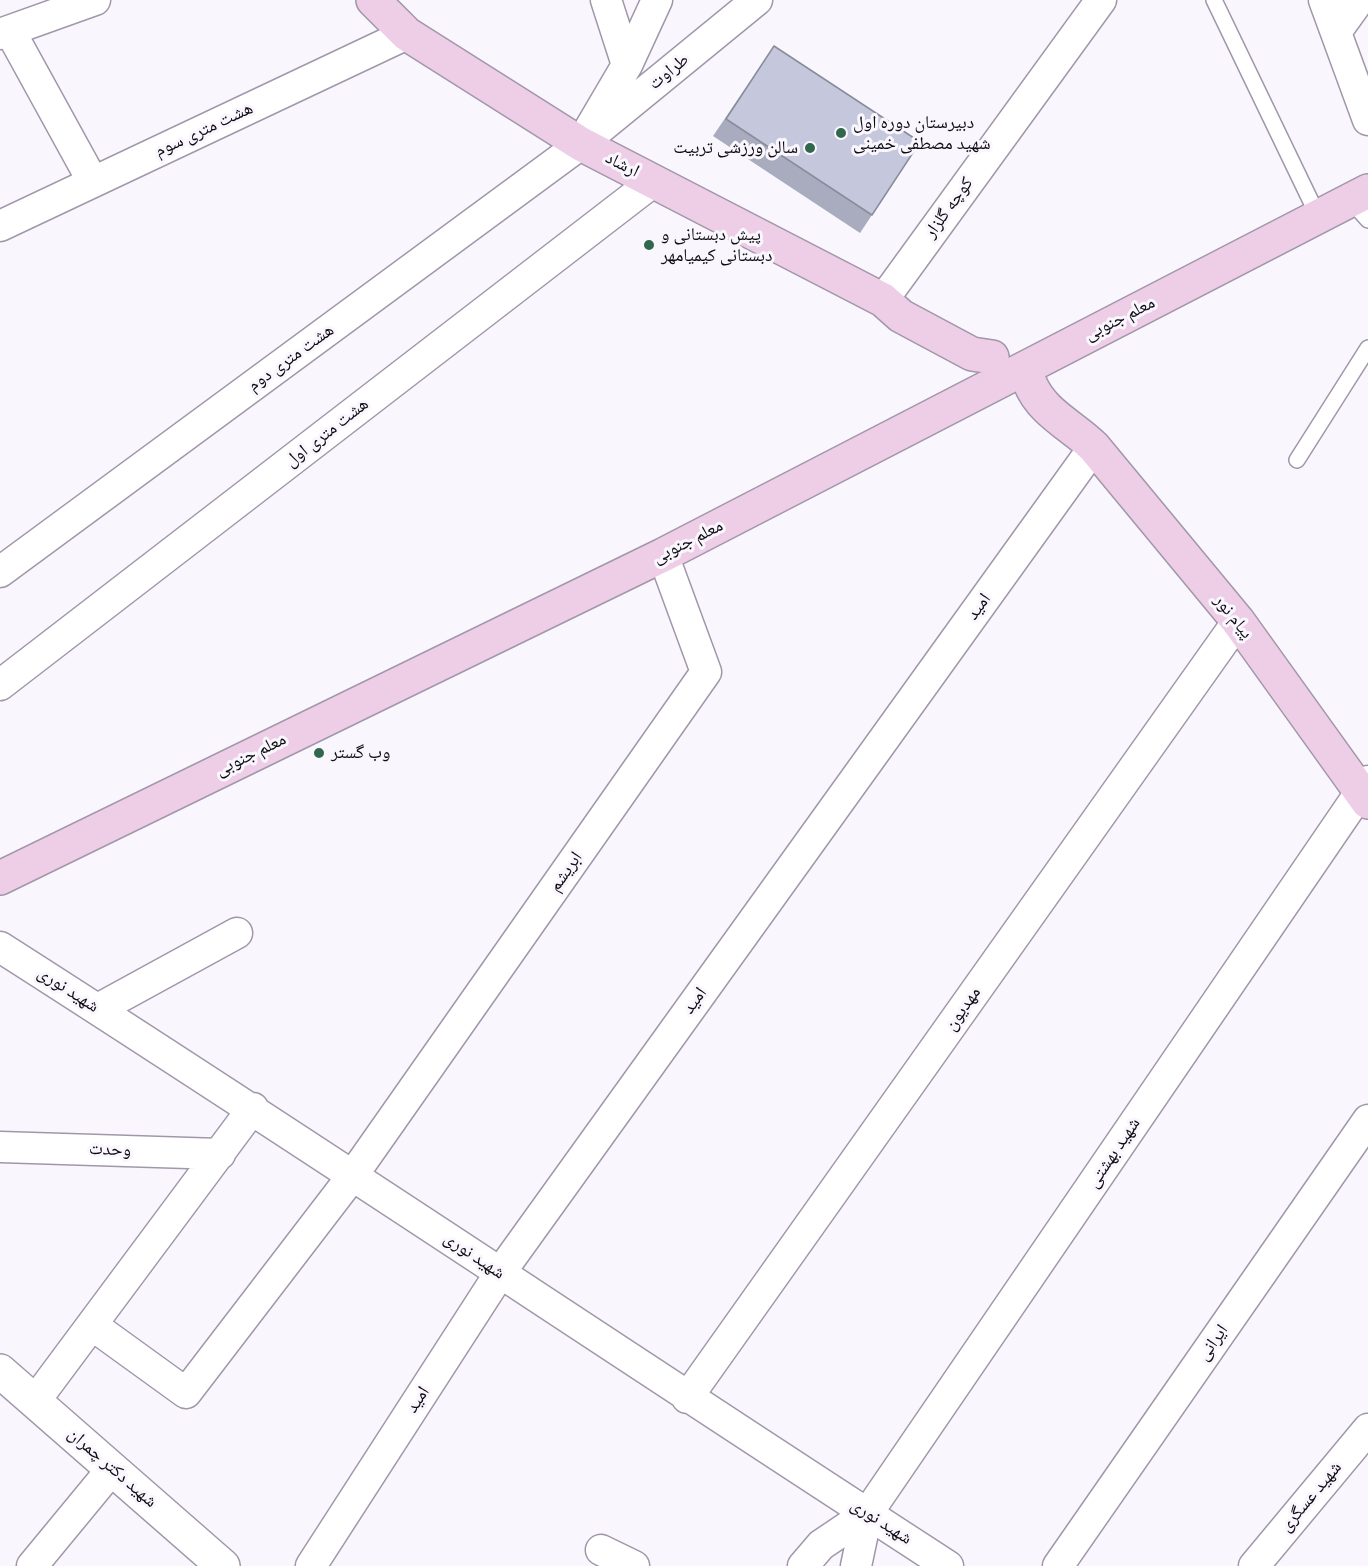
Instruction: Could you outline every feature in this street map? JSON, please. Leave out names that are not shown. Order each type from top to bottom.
[{"type":"main road","name":"ارشاد","points":[[373,0],[407,34],[581,144],[886,302],[901,316],[972,354],[1012,371]]},
{"type":"main road","name":"معلم جنوبی","points":[[0,878],[663,555],[1012,371],[1318,216],[1362,204]]},
{"type":"main road","name":"پیام نور","points":[[1012,371],[1042,389],[1082,426],[1091,444],[1238,621],[1365,792]]},
{"type":"street","points":[[93,182],[5,32],[95,0]]},
{"type":"street","points":[[606,0],[627,65]]},
{"type":"street","points":[[581,144],[627,65],[657,0]]},
{"type":"street","name":"طراوت","points":[[581,144],[757,0]]},
{"type":"street","name":"کوچه گلزار","points":[[886,302],[1101,0]]},
{"type":"street","points":[[1324,0],[1368,120]]},
{"type":"street","points":[[1336,32],[1359,0]]},
{"type":"street","name":"هشت متری سوم","points":[[0,226],[407,34]]},
{"type":"street","name":"هشت متری دوم","points":[[0,572],[581,144]]},
{"type":"street","name":"هشت متری اول","points":[[0,685],[654,181]]},
{"type":"street","name":"امید","points":[[311,1566],[500,1273],[1091,444]]},
{"type":"street","name":"ابریشم","points":[[353,1175],[706,672],[663,555]]},
{"type":"street","name":"مهدیون","points":[[687,1398],[1238,621]]},
{"type":"street","name":"شهید بهشتی","points":[[867,1514],[1365,792]]},
{"type":"street","points":[[98,1009],[237,933]]},
{"type":"street","name":"شهید نوری","points":[[0,946],[253,1108],[687,1398],[948,1566]]},
{"type":"street","points":[[35,1401],[253,1108]]},
{"type":"street","name":"ایرانی","points":[[1058,1566],[1368,1120]]},
{"type":"street","name":"وحدت","points":[[0,1147],[220,1154]]},
{"type":"street","points":[[92,1325],[186,1393],[353,1175]]},
{"type":"street","name":"شهید دکتر چمران","points":[[0,1371],[223,1566]]},
{"type":"street","name":"شهید عسگری","points":[[1254,1566],[1368,1429]]},
{"type":"street","points":[[32,1566],[112,1469]]},
{"type":"street","points":[[803,1566],[821,1545],[867,1514]]},
{"type":"street","points":[[856,1566],[867,1514]]},
{"type":"street","points":[[601,1550],[634,1566]]},
{"type":"lane","points":[[1214,0],[1318,216]]},
{"type":"lane","points":[[1297,460],[1368,348]]},
{"type":"building","name":"سالن ورزشی تربیت","points":[[774,46],[920,142],[872,215],[726,119]]},
{"type":"place","name":"دبیرستان دوره اول شهید مصطفی خمینی","points":[[841,133]]},
{"type":"place","name":"سالن ورزشی تربیت","points":[[810,148]]},
{"type":"place","name":"پیش دبستانی و دبستانی کیمیامهر","points":[[649,245]]},
{"type":"place","name":"وب گستر","points":[[319,753]]}]
